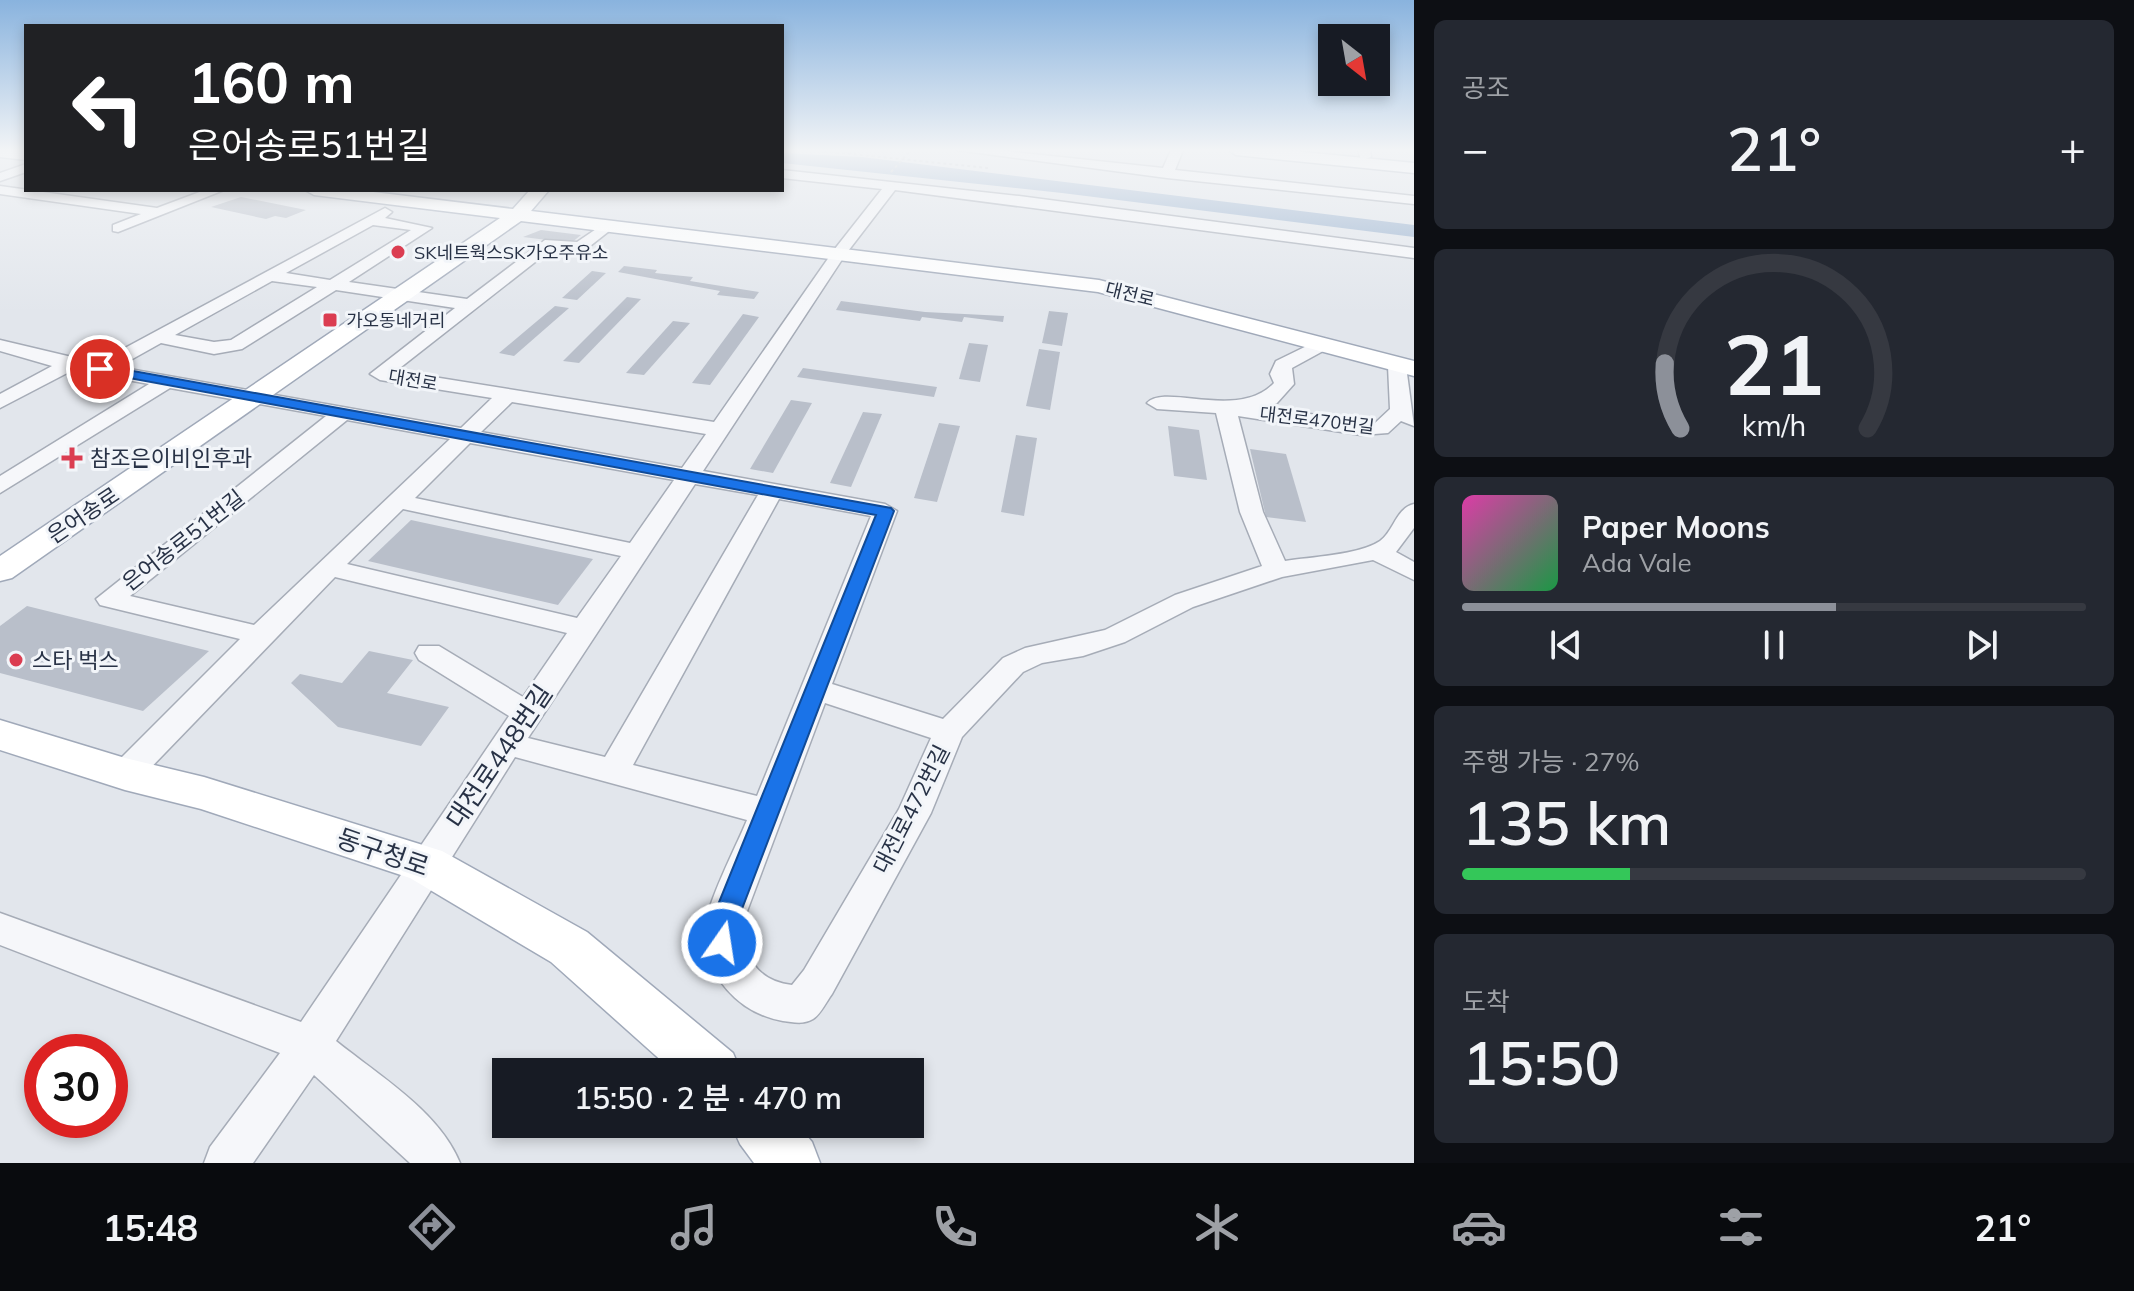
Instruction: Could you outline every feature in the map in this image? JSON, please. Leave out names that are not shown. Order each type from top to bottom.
[{"type":"main road","name":"대전로","points":[[432,204],[1099,286],[1406,368]]},
{"type":"main road","name":"은어송로","points":[[0,571],[403,295],[517,215],[527,204]]},
{"type":"main road","name":"동구청로","points":[[0,735],[125,774],[204,793],[426,864],[569,947],[698,1058]]},
{"type":"main road","points":[[771,1138],[791,1163]]},
{"type":"street","points":[[101,204],[156,212]]},
{"type":"street","points":[[118,228],[177,204]]},
{"type":"street","points":[[100,369],[400,204]]},
{"type":"street","points":[[839,253],[873,204]]},
{"type":"street","points":[[1069,204],[1414,253]]},
{"type":"street","points":[[159,337],[214,348],[236,345],[425,228],[370,220]]},
{"type":"street","name":"대전로","points":[[608,225],[580,247],[550,243],[380,374],[721,430]]},
{"type":"street","name":"대전로448번길","points":[[226,1163],[310,1045],[426,864],[839,253]]},
{"type":"street","points":[[272,276],[472,305]]},
{"type":"street","points":[[0,345],[70,364],[885,511],[767,812],[508,744]]},
{"type":"street","name":"대전로470번길","points":[[1225,408],[1270,399],[1284,384],[1280,374],[1283,365],[1319,346]]},
{"type":"street","points":[[0,402],[70,364]]},
{"type":"street","points":[[1406,368],[1407,415]]},
{"type":"street","points":[[0,486],[168,381]]},
{"type":"street","points":[[125,774],[260,635],[506,396]]},
{"type":"street","name":"대전로470번길","points":[[1157,403],[1225,408],[1381,429],[1407,415]]},
{"type":"street","name":"대전로470번길","points":[[1225,408],[1250,512],[1262,546],[1277,570]]},
{"type":"street","name":"은어송로51번길","points":[[260,635],[109,599],[343,413]]},
{"type":"street","points":[[613,771],[771,492]]},
{"type":"street","points":[[398,501],[637,552]]},
{"type":"street","name":"대전로472번길","points":[[767,812],[724,922],[722,943],[729,963],[745,983],[767,999],[801,1005],[818,982],[914,813],[949,732],[1013,665],[1035,655],[1083,647],[1115,636],[1184,601],[1277,570],[1354,558],[1389,546],[1414,511]]},
{"type":"street","points":[[1375,551],[1414,572]]},
{"type":"street","points":[[330,568],[585,629]]},
{"type":"street","points":[[429,653],[528,714]]},
{"type":"street","points":[[816,689],[949,732]]},
{"type":"street","points":[[0,929],[310,1045],[416,1136],[438,1163]]},
{"type":"water","points":[[1152,204],[1246,204],[1414,225],[1414,237]]},
{"type":"building","points":[[277,204],[306,210],[286,218],[275,216],[266,219],[211,207]]},
{"type":"building","points":[[541,230],[581,235],[571,243],[523,237]]},
{"type":"building","points":[[624,266],[759,292],[754,299],[717,295],[720,291],[618,272]]},
{"type":"building","points":[[592,271],[606,273],[577,300],[562,298]]},
{"type":"building","points":[[627,297],[641,299],[579,363],[563,361]]},
{"type":"building","points":[[841,301],[925,312],[1004,316],[1003,322],[964,317],[962,322],[922,317],[920,321],[836,310]]},
{"type":"building","points":[[555,306],[569,308],[514,356],[499,353]]},
{"type":"building","points":[[1049,311],[1068,313],[1062,346],[1042,343]]},
{"type":"building","points":[[743,314],[759,317],[710,385],[692,383]]},
{"type":"building","points":[[673,321],[690,323],[644,375],[626,373]]},
{"type":"building","points":[[969,343],[988,345],[980,382],[959,379]]},
{"type":"building","points":[[1039,349],[1060,352],[1050,410],[1026,406]]},
{"type":"building","points":[[803,368],[937,387],[934,397],[797,377]]},
{"type":"building","points":[[791,400],[812,403],[773,473],[750,469]]},
{"type":"building","points":[[863,412],[882,414],[851,487],[830,483]]},
{"type":"building","points":[[939,423],[960,426],[937,502],[914,498]]},
{"type":"building","points":[[1168,426],[1199,430],[1207,480],[1174,476]]},
{"type":"building","points":[[1016,435],[1037,438],[1024,516],[1001,512]]},
{"type":"building","points":[[1250,449],[1286,454],[1306,522],[1266,517]]},
{"type":"building","points":[[411,520],[593,559],[558,605],[368,561]]},
{"type":"building","points":[[27,606],[209,651],[143,711],[0,673],[0,626]]},
{"type":"building","points":[[369,651],[413,660],[387,693],[449,707],[421,746],[338,727],[291,683],[300,674],[342,683]]},
{"type":"place","name":"SK네트웍스SK가오주유소","points":[[398,252]]},
{"type":"place","name":"가오동네거리","points":[[330,320]]},
{"type":"place","name":"참조은이비인후과","points":[[72,458]]},
{"type":"place","name":"스타 벅스","points":[[16,660]]},
{"type":"route","points":[[100,369],[885,511],[724,922],[722,943]]}]
